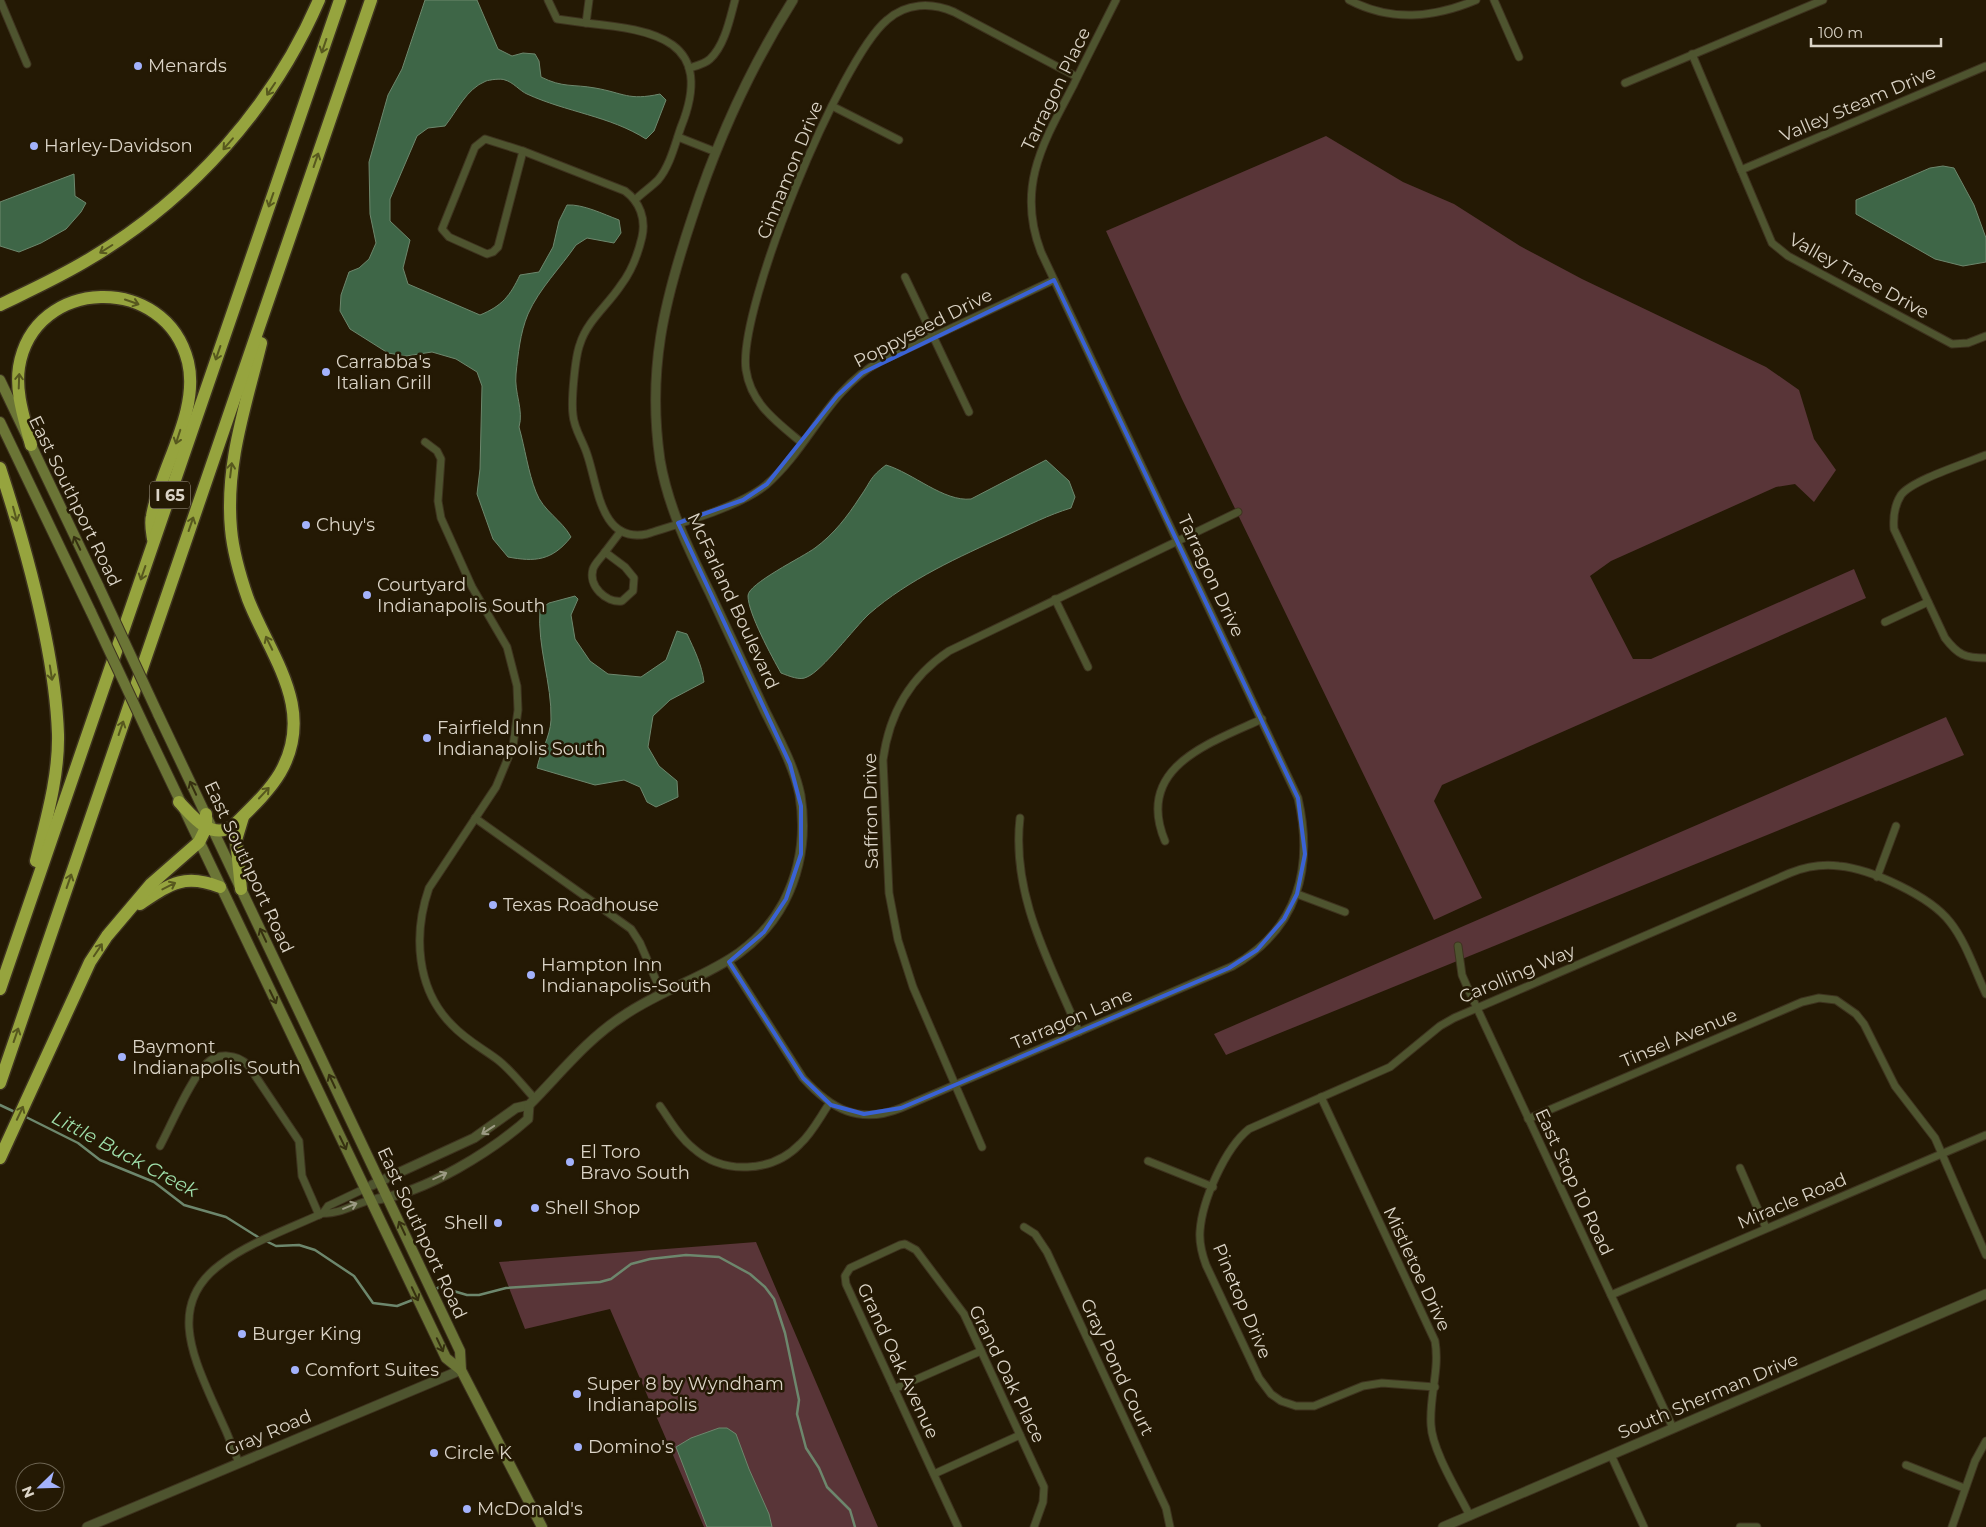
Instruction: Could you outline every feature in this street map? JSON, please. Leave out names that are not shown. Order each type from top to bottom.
[{"type":"highway","points":[[2,302],[76,267],[111,246],[149,219],[188,186],[225,148],[272,88],[302,37],[319,0]]},
{"type":"highway","name":"I 65","points":[[0,989],[340,0]]},
{"type":"highway","name":"I 65","points":[[0,1082],[371,0]]},
{"type":"highway","points":[[180,802],[210,829],[225,831],[244,815],[271,786],[281,771],[290,747],[294,725],[292,704],[286,681],[248,600],[239,572],[231,530],[229,499],[236,442],[278,272]]},
{"type":"highway","points":[[31,445],[19,397],[19,367],[25,347],[37,327],[64,306],[99,296],[131,300],[157,314],[173,330],[186,355],[190,386],[186,410],[151,517],[153,544]]},
{"type":"highway","points":[[0,468],[34,589],[52,684],[58,735],[54,782],[21,926]]},
{"type":"highway","points":[[206,814],[210,829]]},
{"type":"highway","points":[[241,889],[236,840],[244,815]]},
{"type":"highway","points":[[0,1158],[86,969],[107,936],[151,884],[199,842],[210,829]]},
{"type":"highway","points":[[128,912],[178,881],[189,879],[205,881],[220,887]]},
{"type":"main road","name":"East Southport Road","points":[[0,380],[206,814]]},
{"type":"main road","name":"East Southport Road","points":[[0,422],[220,887],[379,1199],[423,1272],[460,1351],[461,1370]]},
{"type":"main road","name":"East Southport Road","points":[[210,829],[241,889],[379,1199],[406,1273],[425,1314],[446,1358],[461,1370],[542,1527]]},
{"type":"street","points":[[0,0],[27,64]]},
{"type":"street","points":[[548,0],[557,19],[630,28],[656,35],[677,50],[688,68],[693,93],[678,137],[660,176],[635,200]]},
{"type":"street","points":[[586,23],[589,0]]},
{"type":"street","points":[[688,68],[705,62],[714,54],[727,27],[735,0]]},
{"type":"street","name":"McFarland Boulevard","points":[[372,1185],[474,1138],[516,1108],[532,1102],[606,1028],[636,1007],[729,962],[764,932],[789,892],[801,854],[803,830],[801,806],[790,764],[678,523],[665,485],[658,445],[656,409],[657,361],[669,290],[716,152],[745,86],[793,0]]},
{"type":"street","name":"Tarragon Place","points":[[1054,280],[1036,239],[1032,223],[1031,191],[1034,168],[1042,145],[1116,0]]},
{"type":"street","points":[[1349,0],[1378,12],[1410,16],[1446,12],[1476,0]]},
{"type":"street","points":[[1494,0],[1519,57]]},
{"type":"street","points":[[1626,82],[1823,0]]},
{"type":"street","name":"Cinnamon Drive","points":[[802,443],[770,416],[755,396],[746,370],[745,350],[749,326],[789,203],[832,106],[880,26],[896,13],[920,5],[946,8],[1077,77]]},
{"type":"street","name":"Valley Trace Drive","points":[[1692,54],[1772,244],[1788,256],[1952,344],[1968,344],[1985,338]]},
{"type":"street","name":"Valley Steam Drive","points":[[1741,170],[1986,66]]},
{"type":"street","points":[[832,106],[899,140]]},
{"type":"street","points":[[678,137],[716,152]]},
{"type":"street","points":[[523,151],[496,249],[492,253],[485,253],[446,235],[442,226],[477,144],[488,139],[523,151],[619,188],[635,200],[643,216],[642,237],[625,278],[590,324],[580,342],[572,408],[575,424],[587,454],[603,511],[613,526],[621,531],[605,552],[593,570],[593,581],[598,590],[607,598],[622,601],[633,591],[634,578],[625,567],[605,552]]},
{"type":"street","points":[[905,277],[969,412]]},
{"type":"street","name":"Poppyseed Drive","points":[[621,531],[644,534],[743,500],[760,489],[778,473],[852,381],[879,362],[1054,280]]},
{"type":"street","name":"Tarragon Drive","points":[[1054,280],[1295,791],[1303,818],[1306,850],[1297,894]]},
{"type":"street","points":[[425,442],[438,451],[442,459],[438,501],[441,518],[472,587],[507,647],[517,686],[518,710],[513,746],[496,787],[428,888],[422,907],[419,955],[429,990],[450,1024],[467,1040],[508,1069],[532,1102]]},
{"type":"street","points":[[1986,455],[1916,484],[1902,494],[1893,516],[1894,529],[1945,638],[1955,650],[1969,658],[1986,658]]},
{"type":"street","name":"Saffron Drive","points":[[982,1147],[913,987],[893,921],[887,869],[883,760],[886,740],[902,699],[932,662],[955,647],[1238,512]]},
{"type":"street","points":[[1055,599],[1088,667]]},
{"type":"street","points":[[1885,622],[1928,602]]},
{"type":"street","points":[[1165,841],[1160,826],[1159,806],[1161,794],[1170,773],[1180,761],[1194,751],[1262,719]]},
{"type":"street","points":[[476,818],[631,929],[640,943],[662,994]]},
{"type":"street","points":[[1020,818],[1019,858],[1026,903],[1079,1032]]},
{"type":"street","points":[[1876,878],[1896,826]]},
{"type":"street","name":"Carolling Way","points":[[1213,1187],[1230,1150],[1242,1134],[1256,1125],[1393,1065],[1443,1024],[1476,1008],[1798,870],[1814,866],[1839,866],[1876,878],[1917,894],[1940,910],[1955,930],[1986,994]]},
{"type":"street","points":[[1297,894],[1345,912]]},
{"type":"street","name":"Tarragon Lane","points":[[828,1104],[856,1113],[881,1114],[897,1110],[1222,971],[1244,960],[1277,929],[1297,894]]},
{"type":"street","name":"East Stop 10 Road","points":[[1458,946],[1462,975],[1476,1008],[1673,1428]]},
{"type":"street","points":[[660,1106],[680,1135],[700,1154],[722,1164],[742,1168],[765,1165],[790,1153],[805,1139],[828,1104],[802,1078],[729,962]]},
{"type":"street","name":"Tinsel Avenue","points":[[1528,1120],[1802,1002],[1822,998],[1843,1004],[1856,1014],[1864,1024],[1891,1079],[1932,1133],[1941,1154]]},
{"type":"street","points":[[160,1146],[205,1065],[220,1057],[238,1058],[248,1065],[299,1141],[302,1176],[321,1214]]},
{"type":"street","name":"Mistletoe Drive","points":[[1321,1097],[1435,1341],[1438,1356],[1431,1415],[1432,1434],[1470,1516]]},
{"type":"street","name":"McFarland Boulevard","points":[[379,1199],[407,1192],[489,1150],[528,1119],[532,1102]]},
{"type":"street","name":"Miracle Road","points":[[1611,1295],[1986,1134]]},
{"type":"street","points":[[1941,1154],[1986,1255]]},
{"type":"street","points":[[1148,1161],[1213,1187]]},
{"type":"street","points":[[1740,1168],[1766,1228]]},
{"type":"street","points":[[239,1463],[192,1353],[188,1326],[192,1302],[203,1280],[221,1264],[242,1251],[321,1214],[328,1206],[372,1185]]},
{"type":"street","name":"Pinetop Drive","points":[[1213,1187],[1201,1217],[1200,1233],[1203,1258],[1259,1378],[1271,1394],[1292,1405],[1310,1407],[1371,1384],[1394,1383],[1435,1386]]},
{"type":"street","points":[[321,1214],[332,1214],[379,1199]]},
{"type":"street","name":"Gray Pond Court","points":[[1024,1227],[1035,1234],[1047,1252],[1166,1508],[1170,1527]]},
{"type":"street","name":"Grand Oak Avenue","points":[[911,1246],[900,1245],[853,1266],[847,1272],[845,1280],[958,1527]]},
{"type":"street","name":"Grand Oak Place","points":[[911,1246],[920,1255],[959,1308],[1044,1488],[1043,1502],[1034,1527]]},
{"type":"street","name":"South Sherman Drive","points":[[1443,1527],[1986,1294]]},
{"type":"street","points":[[894,1390],[980,1351]]},
{"type":"street","name":"Gray Road","points":[[87,1527],[461,1370]]},
{"type":"street","points":[[934,1474],[1020,1435]]},
{"type":"street","points":[[1952,1527],[1975,1460],[1986,1441]]},
{"type":"street","points":[[1611,1455],[1644,1527]]},
{"type":"street","points":[[1906,1465],[1964,1488]]},
{"type":"street","points":[[1740,1527],[1757,1527]]},
{"type":"highlighted area","points":[[1054,280],[1298,798],[1305,854],[1297,894],[1284,919],[1257,950],[1229,968],[901,1108],[864,1114],[831,1105],[803,1078],[729,962],[764,932],[786,899],[801,854],[801,806],[790,764],[678,523],[743,500],[767,484],[837,396],[862,373]]},
{"type":"shaded area","points":[[425,0],[477,0],[498,49],[512,56],[523,53],[535,54],[539,61],[541,77],[562,84],[595,88],[626,96],[640,97],[660,94],[666,100],[654,131],[646,139],[603,119],[527,94],[508,81],[501,79],[486,81],[467,95],[445,126],[428,128],[417,136],[390,199],[390,221],[410,240],[403,268],[408,284],[480,315],[504,300],[513,289],[520,275],[539,272],[553,247],[559,221],[567,205],[600,212],[619,220],[621,233],[614,243],[587,238],[576,245],[544,287],[533,305],[525,321],[521,336],[516,388],[520,414],[519,427],[529,468],[539,499],[563,525],[571,537],[557,551],[543,558],[508,557],[493,539],[477,494],[480,469],[482,386],[477,372],[456,359],[432,352],[406,356],[388,353],[350,329],[340,311],[341,295],[349,272],[359,268],[369,259],[376,243],[370,214],[369,162],[388,95],[402,69]]},
{"type":"shaded area","points":[[1326,136],[1403,182],[1454,204],[1520,246],[1582,279],[1766,367],[1799,390],[1814,439],[1836,470],[1814,502],[1795,484],[1776,487],[1611,561],[1590,576],[1633,659],[1651,659],[1854,569],[1866,598],[1442,785],[1434,801],[1482,898],[1434,920],[1182,399],[1106,231]]},
{"type":"shaded area","points":[[1943,166],[1954,168],[1974,205],[1986,238],[1986,262],[1963,266],[1935,259],[1856,214],[1856,200],[1930,168]]},
{"type":"shaded area","points":[[74,174],[75,196],[86,203],[81,212],[66,229],[41,243],[19,252],[0,246],[0,202]]},
{"type":"shaded area","points":[[1046,460],[1069,481],[1075,497],[1071,508],[1039,520],[918,579],[884,601],[869,614],[821,667],[807,677],[791,677],[781,673],[752,613],[748,596],[750,591],[766,578],[815,548],[828,537],[845,518],[871,479],[880,469],[886,465],[939,492],[961,499],[971,499]]},
{"type":"shaded area","points":[[575,596],[578,599],[571,615],[575,639],[590,661],[608,674],[641,677],[666,660],[677,631],[687,634],[697,657],[704,682],[670,700],[653,716],[648,747],[659,766],[677,781],[678,797],[656,807],[647,802],[640,787],[624,780],[595,785],[537,768],[549,733],[551,720],[551,706],[541,637],[540,609],[549,603]]},
{"type":"shaded area","points":[[1946,717],[1964,755],[1226,1055],[1214,1034]]},
{"type":"shaded area","points":[[756,1242],[878,1527],[704,1527],[610,1309],[525,1329],[499,1262]]},
{"type":"shaded area","points":[[719,1428],[727,1428],[736,1434],[769,1514],[772,1527],[707,1527],[676,1447],[691,1438]]},
{"type":"waterway","name":"Little Buck Creek","points":[[0,1105],[17,1113]]},
{"type":"waterway","name":"Little Buck Creek","points":[[24,1116],[78,1143],[100,1160],[154,1182],[184,1205],[226,1217],[261,1239]]},
{"type":"waterway","name":"Little Buck Creek","points":[[266,1241],[276,1246],[299,1245],[315,1250],[354,1276],[373,1303],[397,1306],[415,1299]]},
{"type":"waterway","name":"Little Buck Creek","points":[[433,1290],[440,1287],[467,1295],[479,1295],[506,1288],[600,1282],[611,1279],[631,1264],[650,1259],[686,1255],[719,1257],[750,1274],[765,1287],[774,1299],[785,1333],[799,1400],[797,1414],[806,1448],[819,1468],[827,1487],[850,1510],[855,1527]]},
{"type":"place","name":"Menards","points":[[138,66]]},
{"type":"place","name":"Harley-Davidson","points":[[34,146]]},
{"type":"place","name":"Carrabba's Italian Grill","points":[[326,372]]},
{"type":"place","name":"Chuy's","points":[[306,525]]},
{"type":"place","name":"Courtyard Indianapolis South","points":[[367,595]]},
{"type":"place","name":"Fairfield Inn Indianapolis South","points":[[427,738]]},
{"type":"place","name":"Texas Roadhouse","points":[[493,905]]},
{"type":"place","name":"Hampton Inn Indianapolis-South","points":[[531,975]]},
{"type":"place","name":"Baymont Indianapolis South","points":[[122,1057]]},
{"type":"place","name":"El Toro Bravo South","points":[[570,1162]]},
{"type":"place","name":"Shell Shop","points":[[535,1208]]},
{"type":"place","name":"Shell","points":[[498,1223]]},
{"type":"place","name":"Burger King","points":[[242,1334]]},
{"type":"place","name":"Comfort Suites","points":[[295,1370]]},
{"type":"place","name":"Super 8 by Wyndham Indianapolis","points":[[577,1394]]},
{"type":"place","name":"Domino's","points":[[578,1447]]},
{"type":"place","name":"Circle K","points":[[434,1453]]},
{"type":"place","name":"McDonald's","points":[[467,1509]]}]
